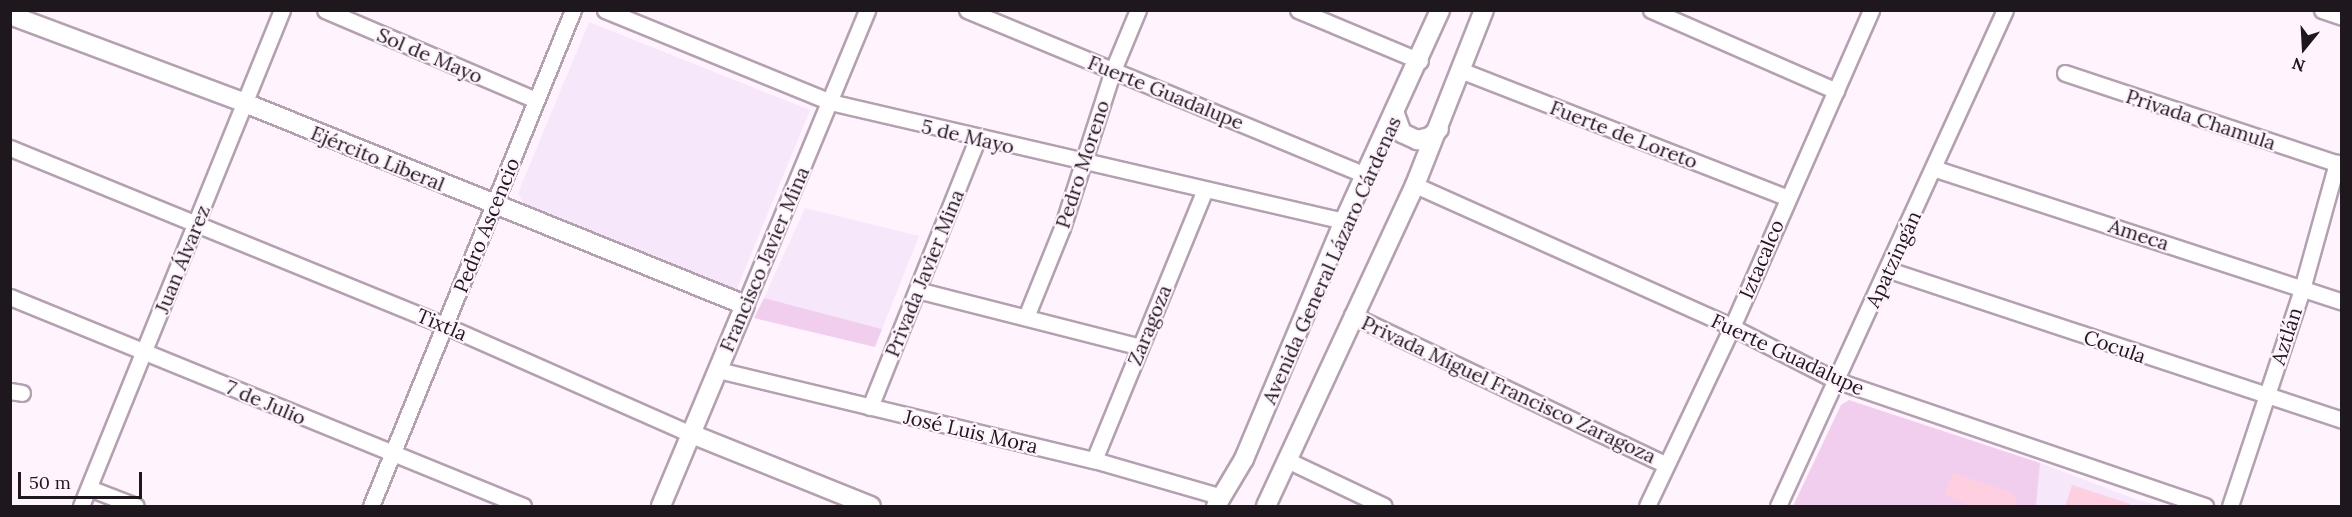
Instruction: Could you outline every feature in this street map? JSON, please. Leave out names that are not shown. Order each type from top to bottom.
[{"type":"street","name":"Juan Álvarez","points":[[81,507],[282,10]]},
{"type":"street","name":"Sol de Mayo","points":[[325,10],[536,100]]},
{"type":"street","name":"Pedro Ascencio","points":[[371,507],[573,10]]},
{"type":"street","name":"5 de Mayo","points":[[604,10],[830,102],[977,139],[1344,221]]},
{"type":"street","name":"Francisco Javier Mina","points":[[661,507],[689,433],[718,370],[867,10]]},
{"type":"street","name":"Fuerte Guadalupe","points":[[968,10],[1365,175]]},
{"type":"street","name":"Pedro Moreno","points":[[1026,317],[1083,162],[1113,70],[1138,10]]},
{"type":"street","points":[[1298,10],[1420,60]]},
{"type":"street","name":"Avenida General Lázaro Cárdenas","points":[[1219,502],[1244,459],[1344,221],[1420,60],[1440,10]]},
{"type":"street","points":[[1266,507],[1352,315],[1415,185],[1484,10]]},
{"type":"street","points":[[1651,10],[1836,91]]},
{"type":"street","name":"Iztacalco","points":[[1647,507],[1665,464],[1732,327],[1871,10]]},
{"type":"street","name":"Apatzingán","points":[[1778,507],[1835,380],[1936,169],[2005,10]]},
{"type":"street","points":[[2322,10],[2342,17]]},
{"type":"street","name":"Ejército Liberal","points":[[10,15],[245,103],[745,304]]},
{"type":"street","name":"Fuerte de Loreto","points":[[1460,70],[1788,198]]},
{"type":"street","name":"Privada Chamula","points":[[2065,73],[2339,164]]},
{"type":"street","points":[[1395,114],[1402,133],[1417,140],[1430,137],[1439,129]]},
{"type":"street","name":"Privada Javier Mina","points":[[870,407],[977,139]]},
{"type":"street","name":"Tixtla","points":[[10,148],[446,326],[689,433],[871,507]]},
{"type":"street","name":"Aztlán","points":[[2230,507],[2302,289],[2339,164]]},
{"type":"street","name":"Ameca","points":[[1936,169],[2342,302]]},
{"type":"street","name":"Fuerte Guadalupe","points":[[1415,185],[1732,327],[1835,380],[2205,507]]},
{"type":"street","name":"Zaragoza","points":[[1094,460],[1205,190]]},
{"type":"street","name":"Cocula","points":[[1889,270],[2342,420]]},
{"type":"street","points":[[917,290],[1140,347]]},
{"type":"street","name":"7 de Julio","points":[[10,297],[523,507]]},
{"type":"street","name":"Privada Miguel Francisco Zaragoza","points":[[1352,315],[1665,464]]},
{"type":"street","name":"José Luis Mora","points":[[718,370],[1094,460],[1219,502]]},
{"type":"street","points":[[1287,460],[1384,507]]},
{"type":"street","points":[[89,488],[136,507]]},
{"type":"shaded area","points":[[589,22],[810,110],[734,296],[529,214],[518,193]]},
{"type":"shaded area","points":[[805,208],[919,236],[882,329],[764,298]]},
{"type":"shaded area","points":[[764,298],[882,329],[875,347],[754,318]]},
{"type":"shaded area","points":[[1849,400],[2040,463],[2036,506],[1793,506],[1841,405]]},
{"type":"shaded area","points":[[2040,463],[2138,500],[2160,506],[2036,506]]},
{"type":"building","points":[[1953,473],[2013,493],[2019,507],[1974,507],[1944,495]]},
{"type":"building","points":[[2072,485],[2130,504],[2129,507],[2065,507]]}]
